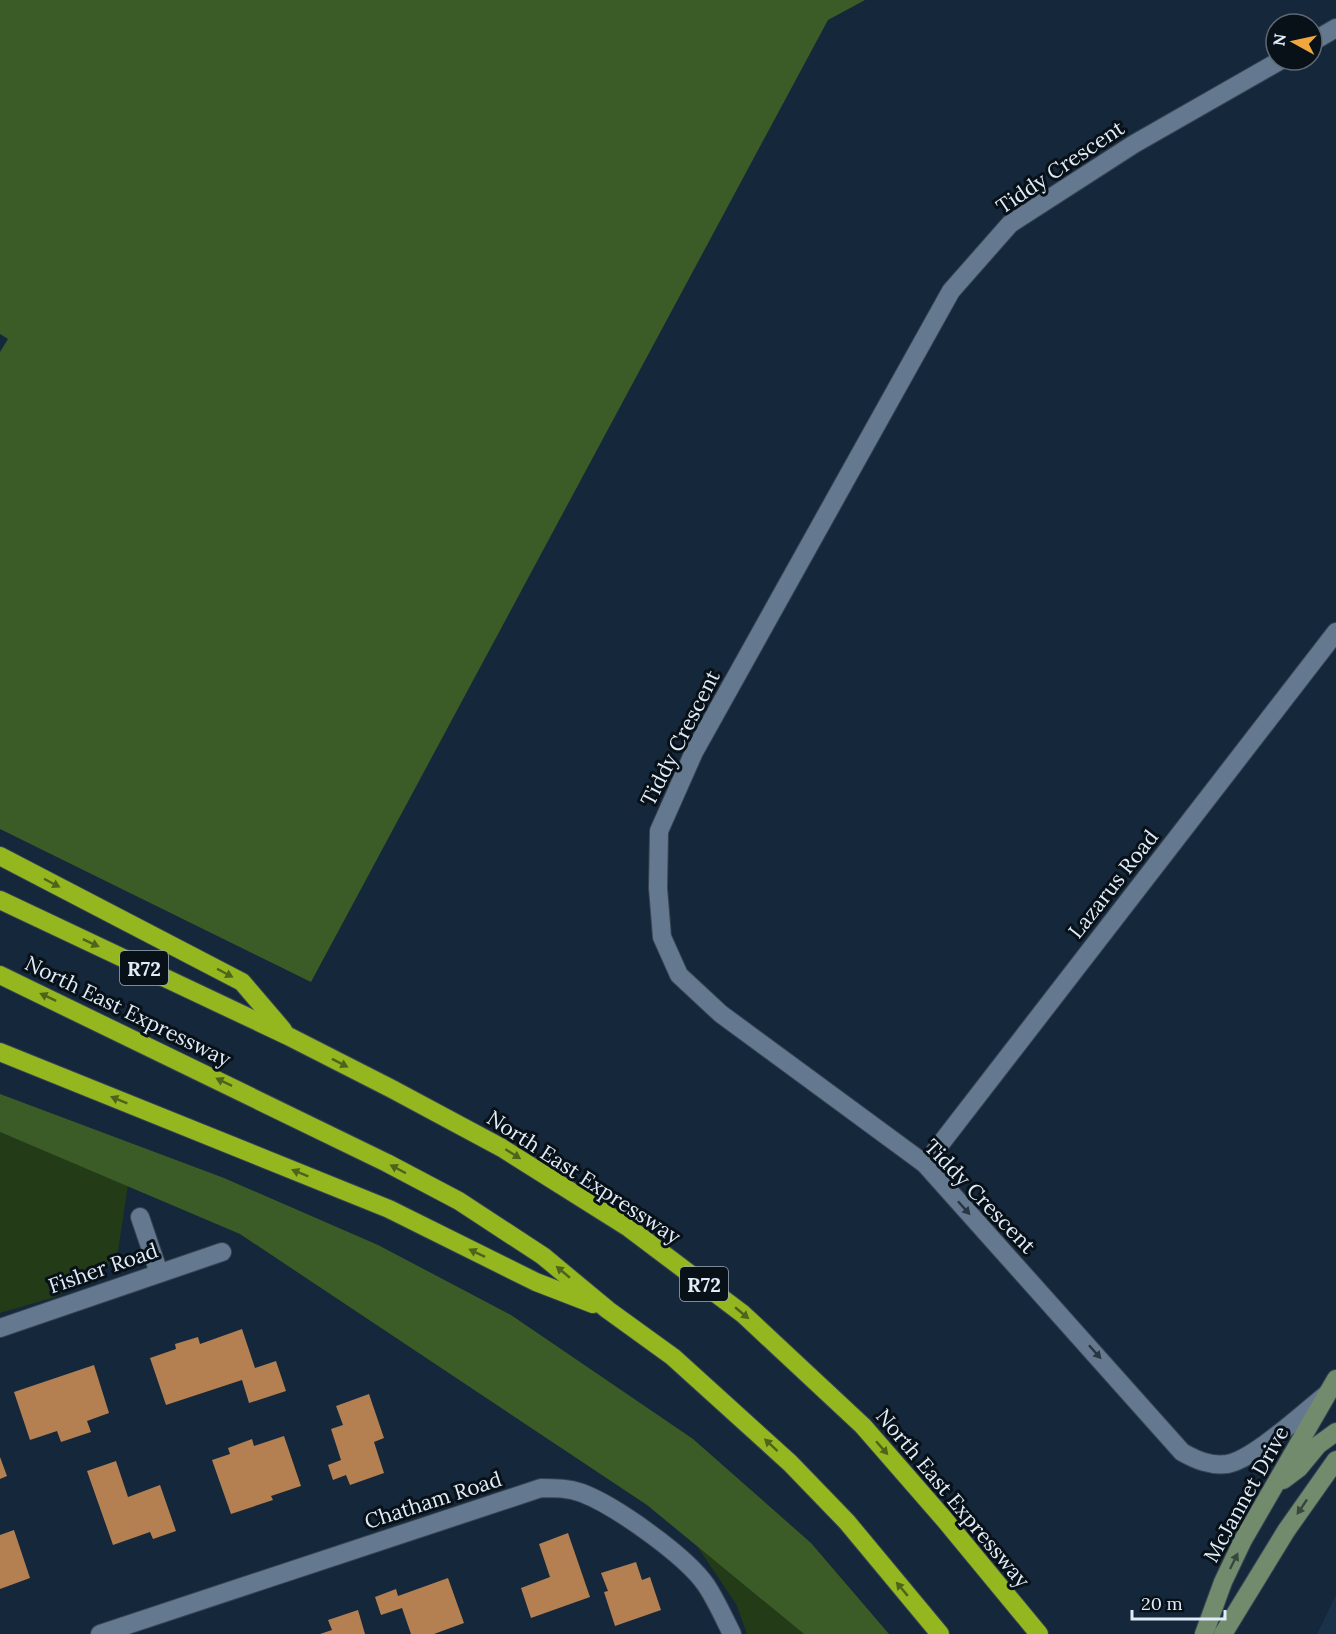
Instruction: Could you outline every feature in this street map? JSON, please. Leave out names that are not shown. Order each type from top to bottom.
[{"type":"highway","points":[[0,855],[242,982],[288,1036]]},
{"type":"highway","name":"North East Expressway","points":[[0,900],[288,1036],[502,1148],[629,1228],[743,1314],[863,1426],[1039,1634]]},
{"type":"highway","name":"North East Expressway","points":[[0,975],[302,1120],[459,1201],[543,1256],[608,1310],[673,1357],[790,1463],[847,1522],[940,1634]]},
{"type":"highway","points":[[0,1052],[389,1209],[536,1282],[608,1310]]},
{"type":"street","name":"Tiddy Crescent","points":[[1264,70],[1134,144],[1010,224],[951,291],[694,752],[659,831],[658,888],[662,937],[679,975],[721,1014],[925,1164],[1182,1452],[1200,1462],[1228,1464],[1252,1453],[1331,1387]]},
{"type":"street","name":"Lazarus Road","points":[[925,1164],[1336,632]]},
{"type":"street","points":[[140,1216],[159,1273]]},
{"type":"street","name":"Fisher Road","points":[[0,1328],[222,1252]]},
{"type":"street","name":"McJannet Drive","points":[[1203,1634],[1223,1582],[1244,1540],[1331,1387]]},
{"type":"street","points":[[1275,1487],[1299,1468],[1318,1445],[1336,1432]]},
{"type":"street","points":[[1223,1634],[1286,1531],[1336,1460]]},
{"type":"street","name":"Chatham Road","points":[[100,1634],[542,1488],[561,1488],[582,1493],[632,1520],[680,1558],[706,1584],[732,1634]]},
{"type":"shaded area","points":[[1336,1595],[1336,1634],[1317,1634]]},
{"type":"green space","points":[[0,0],[865,0],[828,20],[311,982],[0,829],[0,352],[8,339],[0,334]]},
{"type":"green space","points":[[0,1094],[224,1178],[378,1245],[511,1315],[693,1439],[811,1543],[889,1634],[804,1634],[647,1505],[240,1234],[0,1132]]},
{"type":"green space","points":[[0,1132],[128,1185],[117,1258],[104,1270],[55,1297],[0,1313]]},
{"type":"green space","points":[[697,1546],[804,1634],[747,1634],[736,1604]]},
{"type":"building","points":[[242,1329],[255,1368],[276,1361],[286,1391],[249,1403],[242,1380],[166,1405],[150,1358],[176,1349],[175,1344],[198,1337],[200,1344]]},
{"type":"building","points":[[94,1365],[109,1413],[87,1421],[91,1432],[61,1442],[57,1431],[30,1440],[14,1392]]},
{"type":"building","points":[[369,1394],[384,1438],[374,1442],[384,1473],[350,1485],[346,1475],[333,1480],[328,1465],[341,1460],[331,1429],[343,1425],[336,1406]]},
{"type":"building","points":[[284,1436],[301,1486],[271,1496],[273,1500],[231,1514],[212,1460],[230,1454],[228,1448],[252,1439],[254,1446]]},
{"type":"building","points":[[0,1457],[7,1476],[0,1479]]},
{"type":"building","points":[[116,1461],[128,1497],[160,1485],[176,1531],[153,1539],[150,1532],[113,1545],[87,1471]]},
{"type":"building","points":[[14,1530],[30,1578],[0,1589],[0,1535]]},
{"type":"building","points":[[568,1533],[590,1597],[531,1618],[521,1588],[550,1577],[539,1544]]},
{"type":"building","points":[[636,1562],[642,1580],[650,1577],[661,1610],[615,1626],[604,1592],[608,1591],[601,1573]]},
{"type":"building","points":[[448,1578],[464,1623],[434,1634],[411,1634],[402,1608],[381,1615],[375,1597],[396,1589],[398,1596]]},
{"type":"building","points":[[358,1610],[365,1634],[320,1634],[332,1630],[328,1620]]}]
